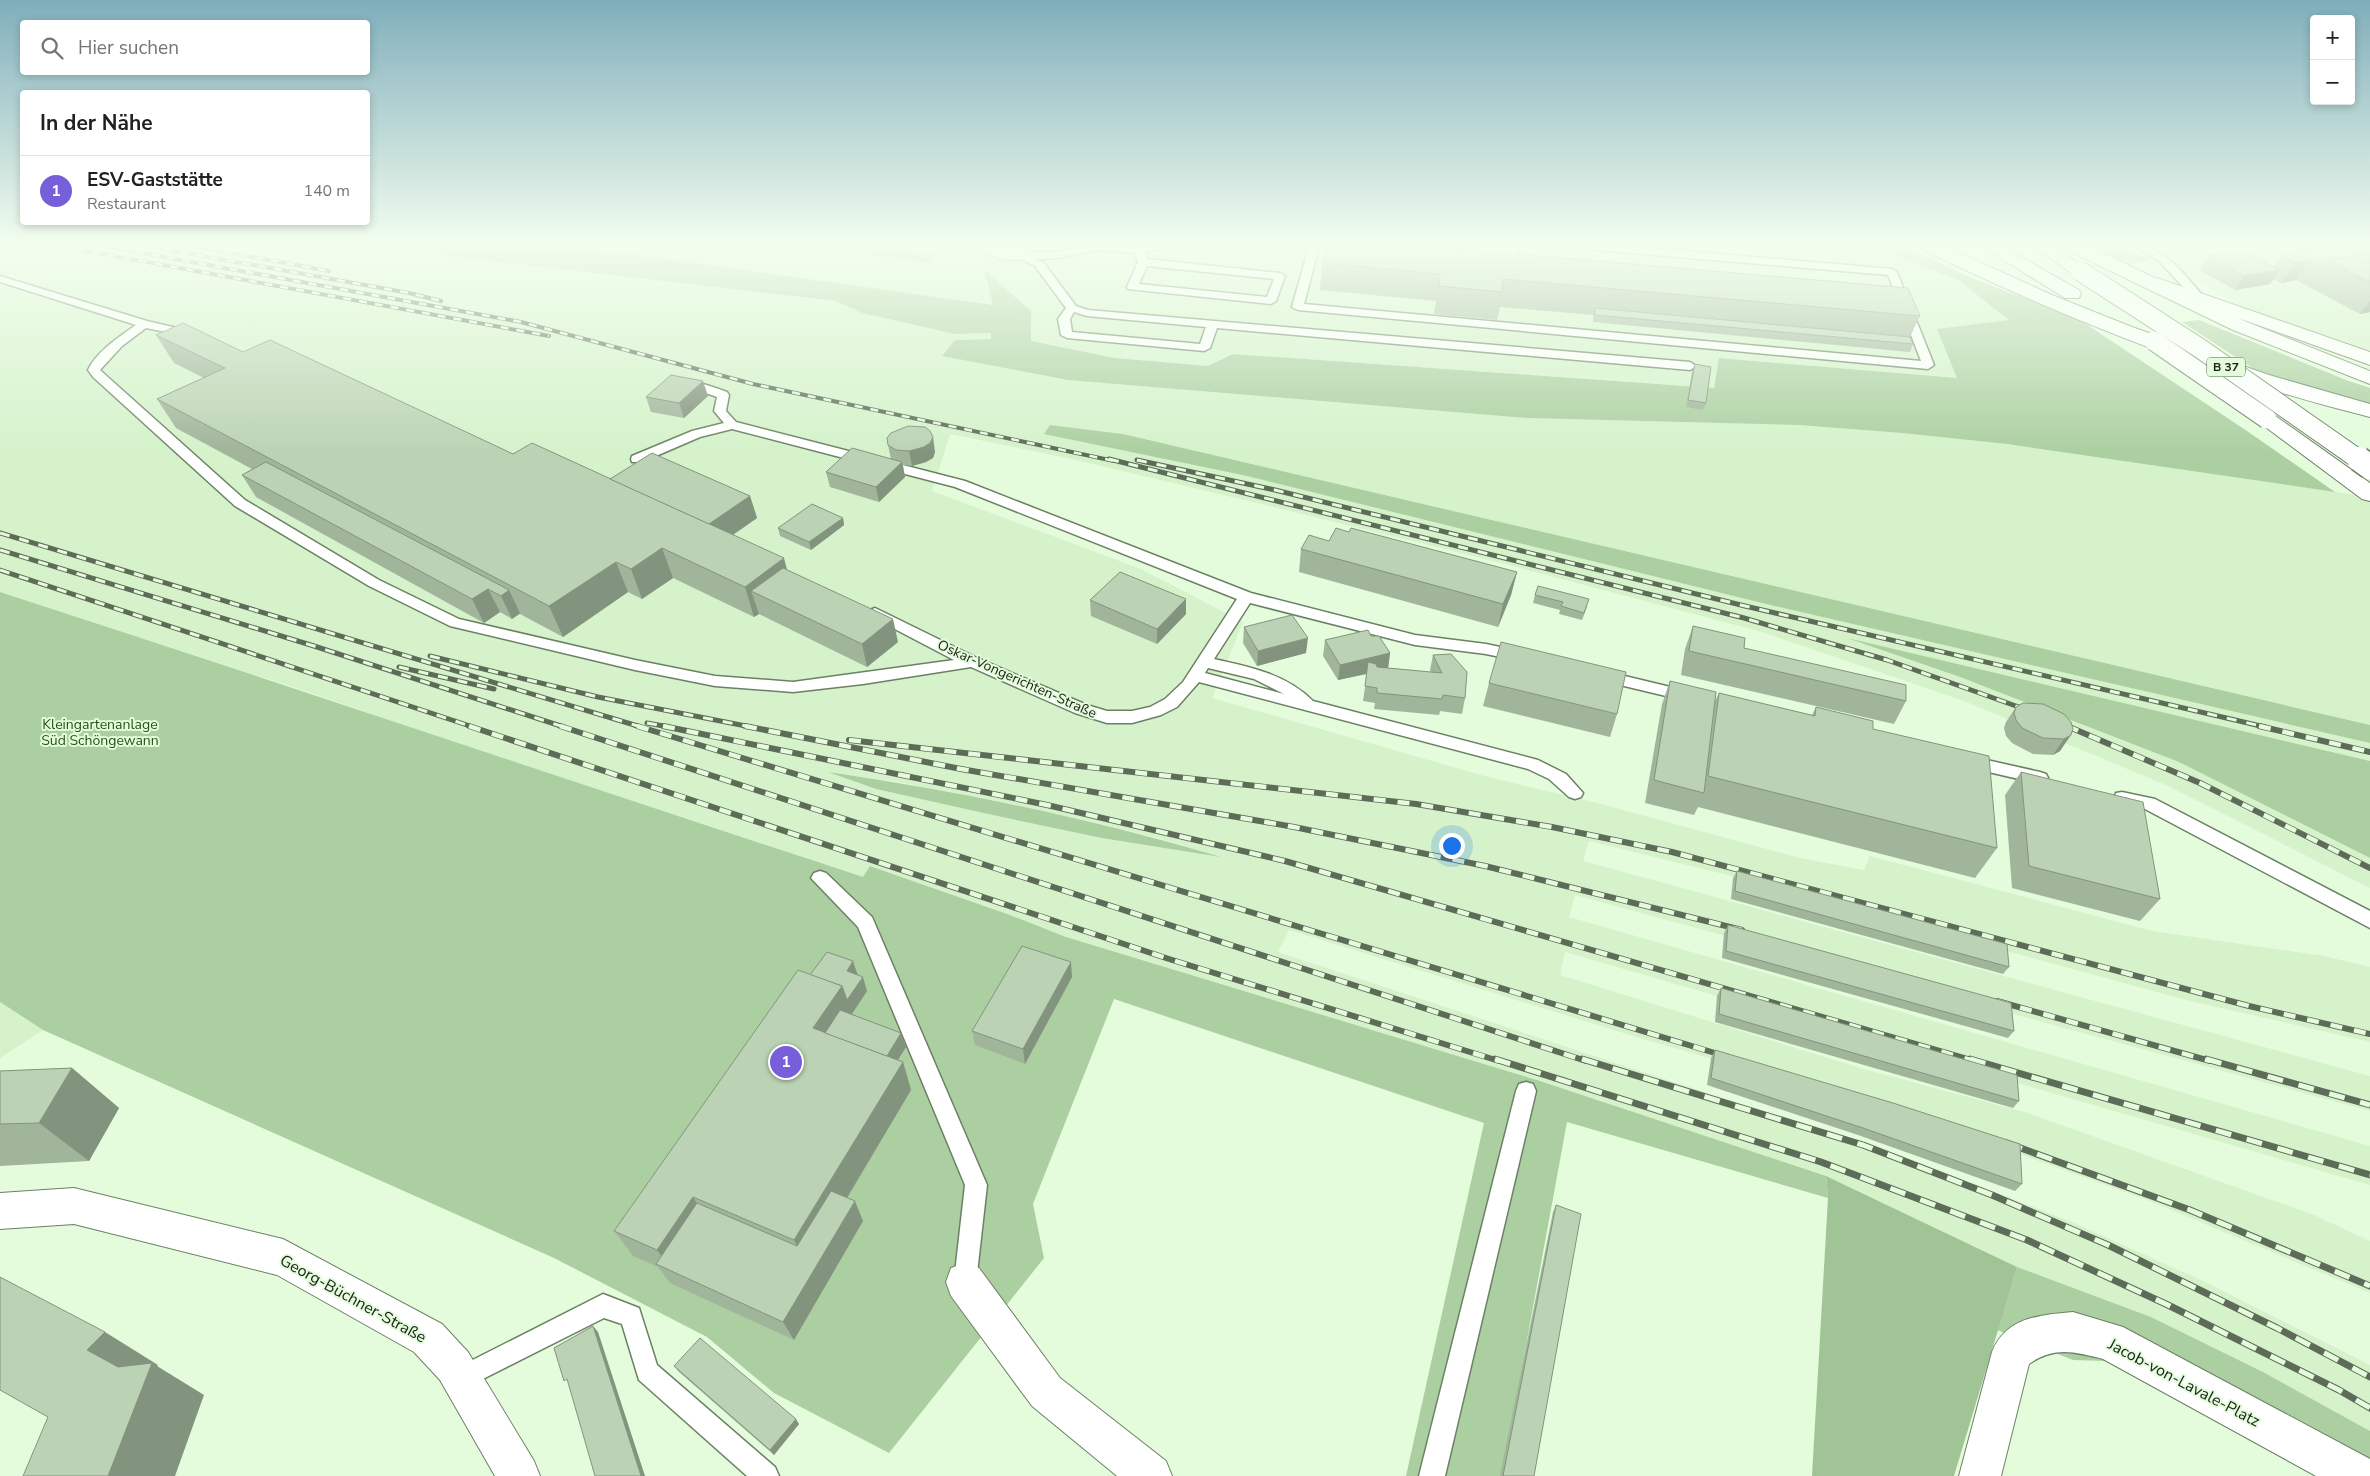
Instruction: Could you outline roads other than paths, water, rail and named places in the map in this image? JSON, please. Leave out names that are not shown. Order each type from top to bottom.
[{"type":"main road","points":[[2087,315],[2162,345],[2248,375],[2370,411]]},
{"type":"main road","points":[[2108,315],[2154,341]]},
{"type":"main road","name":"B 37","points":[[2115,315],[2267,419],[2370,494]]},
{"type":"main road","name":"B 37","points":[[2155,315],[2370,467]]},
{"type":"main road","points":[[2213,315],[2370,378]]},
{"type":"main road","points":[[2245,315],[2370,359]]},
{"type":"main road","name":"Georg-Büchner-Straße","points":[[0,1211],[74,1206],[283,1258],[428,1338],[454,1366],[520,1476]]},
{"type":"main road","points":[[965,1282],[1046,1392],[1151,1476]]},
{"type":"main road","name":"Jacob-von-Lavale-Platz","points":[[1980,1476],[2012,1352],[2036,1335],[2073,1332],[2109,1341],[2358,1476]]},
{"type":"lane","points":[[114,315],[197,337]]},
{"type":"lane","points":[[1067,315],[1064,319],[1067,335],[1204,348],[1213,324]]},
{"type":"lane","points":[[1109,315],[1690,366]]},
{"type":"lane","points":[[1384,315],[1928,365],[1905,315]]},
{"type":"lane","points":[[144,324],[118,344],[96,366],[94,370],[97,374],[240,504],[374,583],[455,623],[635,665],[725,682],[793,687],[863,679],[972,662]]},
{"type":"lane","points":[[672,386],[705,388],[723,395],[720,411],[732,425]]},
{"type":"lane","points":[[637,459],[696,434],[732,425],[960,484],[1246,597],[1415,640],[1486,648],[1534,660]]},
{"type":"lane","name":"Oskar-Vongerichten-Straße","points":[[874,613],[972,662],[1081,709],[1107,717],[1132,717],[1155,711],[1171,703],[1181,695],[1246,597]]},
{"type":"lane","points":[[1203,662],[1249,673],[1287,687],[1301,697],[1309,706]]},
{"type":"lane","points":[[1592,673],[1707,700]]},
{"type":"lane","points":[[1194,676],[1532,764],[1552,771],[1565,781],[1575,793]]},
{"type":"lane","points":[[1957,759],[2053,782]]},
{"type":"lane","points":[[2110,795],[2149,804],[2370,920]]},
{"type":"lane","points":[[820,878],[865,922],[976,1185],[965,1282]]},
{"type":"lane","points":[[1432,1476],[1526,1091]]},
{"type":"lane","points":[[461,1378],[603,1306],[631,1316],[647,1372],[766,1476]]},
{"type":"railway","points":[[434,315],[549,336]]},
{"type":"railway","points":[[482,315],[521,322],[753,384],[1114,461]]},
{"type":"railway","points":[[1109,459],[1744,618],[1887,660],[2030,711]]},
{"type":"railway","points":[[1140,461],[1137,460],[1275,490],[1745,606],[2265,727]]},
{"type":"railway","points":[[0,533],[641,727]]},
{"type":"railway","points":[[0,550],[314,646],[564,727]]},
{"type":"railway","points":[[0,570],[473,727]]},
{"type":"railway","points":[[430,656],[598,697],[751,727]]},
{"type":"railway","points":[[399,667],[494,689]]},
{"type":"railway","points":[[647,723],[669,727]]},
{"type":"railway","points":[[2060,723],[2070,727]]},
{"type":"railway","points":[[469,726],[1169,959],[1499,1061]]},
{"type":"railway","points":[[560,726],[1586,1061]]},
{"type":"railway","points":[[637,726],[1728,1057]]},
{"type":"railway","points":[[663,726],[1047,805],[1285,861],[1974,1061]]},
{"type":"railway","points":[[745,726],[961,769],[1294,827],[1485,866],[1742,930]]},
{"type":"railway","points":[[2067,726],[2200,783],[2370,868]]},
{"type":"railway","points":[[2259,726],[2370,752]]},
{"type":"railway","points":[[849,740],[1416,804],[1552,827],[1672,852],[2249,1006],[2370,1034]]},
{"type":"railway","points":[[1997,1001],[2210,1061]]},
{"type":"railway","points":[[1495,1059],[1821,1162],[2027,1240],[2168,1305],[2339,1390],[2370,1408]]},
{"type":"railway","points":[[1582,1059],[1863,1145],[1992,1195],[2108,1245],[2277,1328],[2370,1377]]},
{"type":"railway","points":[[1970,1059],[2370,1175]]},
{"type":"railway","points":[[2206,1059],[2370,1105]]},
{"type":"railway","points":[[2007,1143],[2190,1210],[2370,1286]]},
{"type":"place","name":"ESV-Gaststätte","points":[[786,1062]]},
{"type":"park label","name":"Kleingartenanlage Süd Schöngewann","points":[[100,732]]}]
